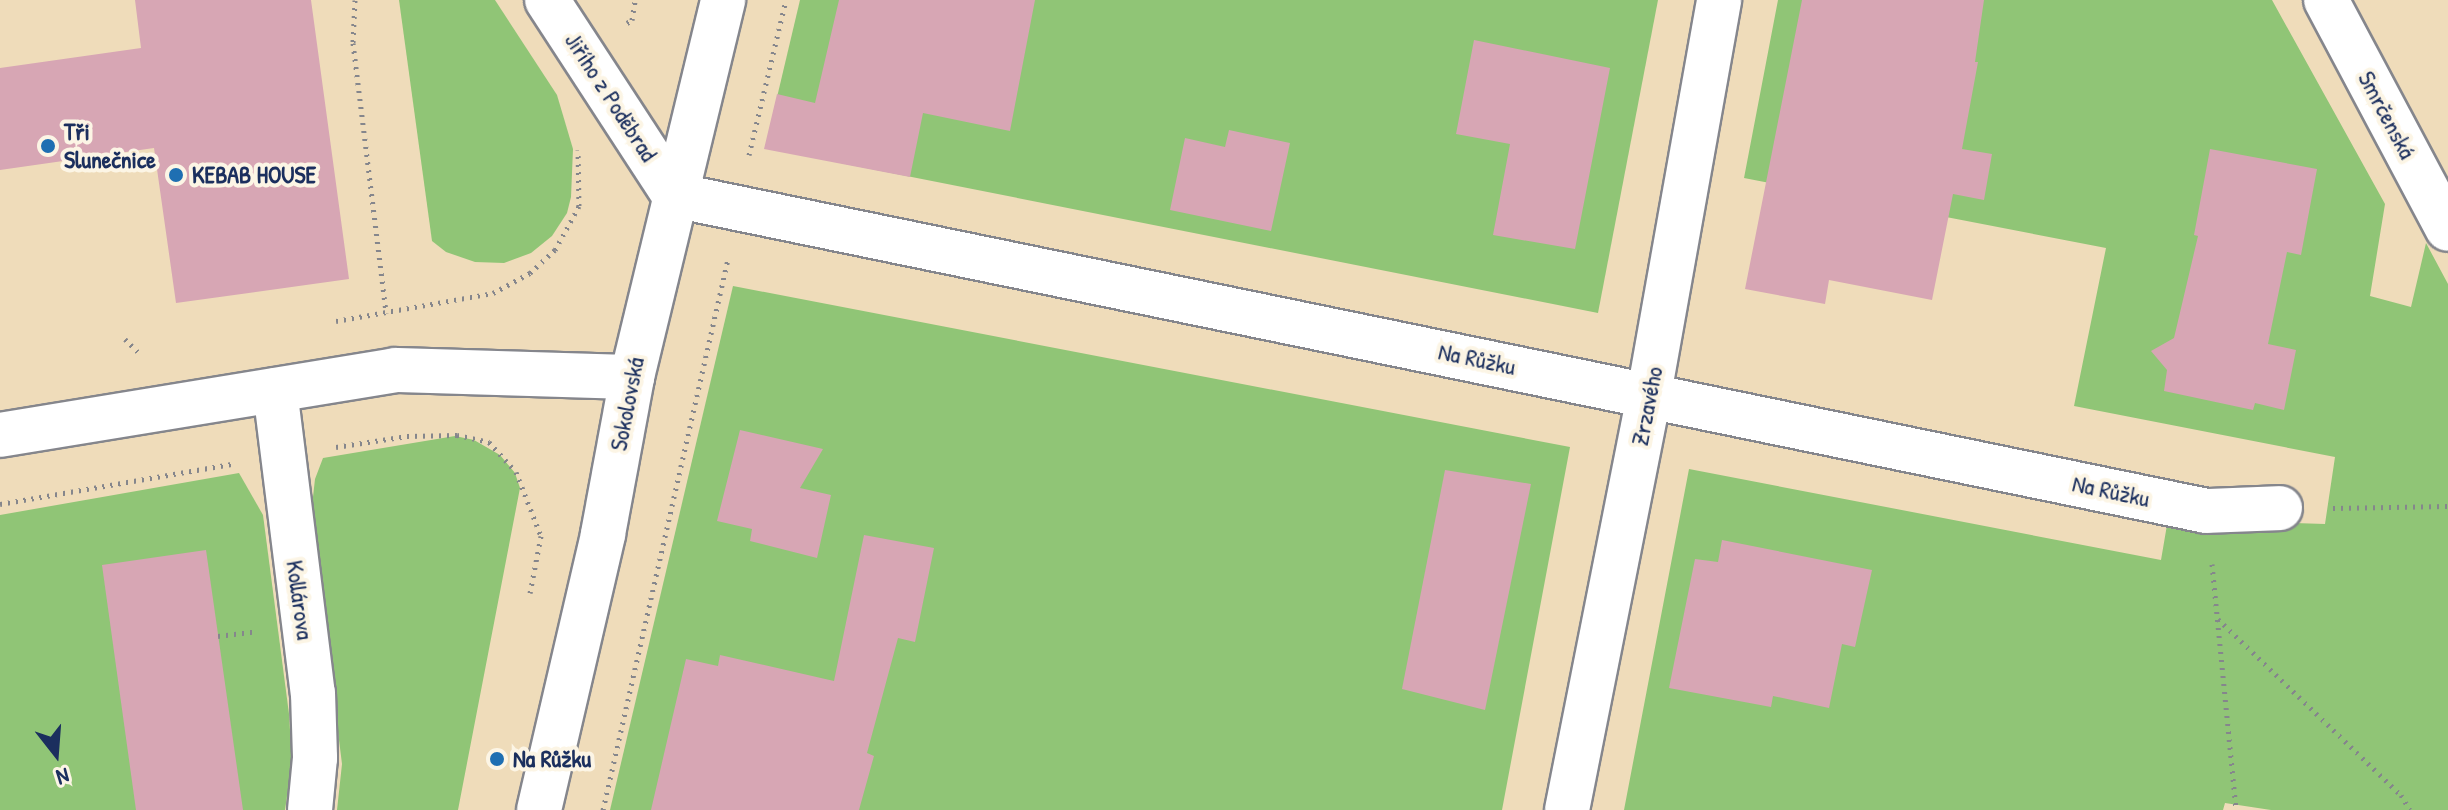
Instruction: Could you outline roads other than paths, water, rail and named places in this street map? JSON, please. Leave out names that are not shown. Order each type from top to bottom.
[{"type":"street","name":"Jiřího z Poděbrad","points":[[547,0],[674,195]]},
{"type":"street","name":"Sokolovská","points":[[539,810],[603,534],[632,377],[723,0]]},
{"type":"street","name":"Zrzavého","points":[[1567,810],[1649,394],[1719,0]]},
{"type":"street","name":"Smrčenská","points":[[2326,0],[2448,229]]},
{"type":"street","name":"Na Růžku","points":[[674,195],[2206,511],[2280,508]]},
{"type":"street","points":[[0,435],[395,370],[632,377]]},
{"type":"street","name":"Kollárova","points":[[275,390],[313,693],[315,758],[310,810]]},
{"type":"place","name":"Tři Slunečnice","points":[[48,146]]},
{"type":"place","name":"KEBAB HOUSE","points":[[176,175]]},
{"type":"place","name":"Na Růžku","points":[[497,759]]}]
